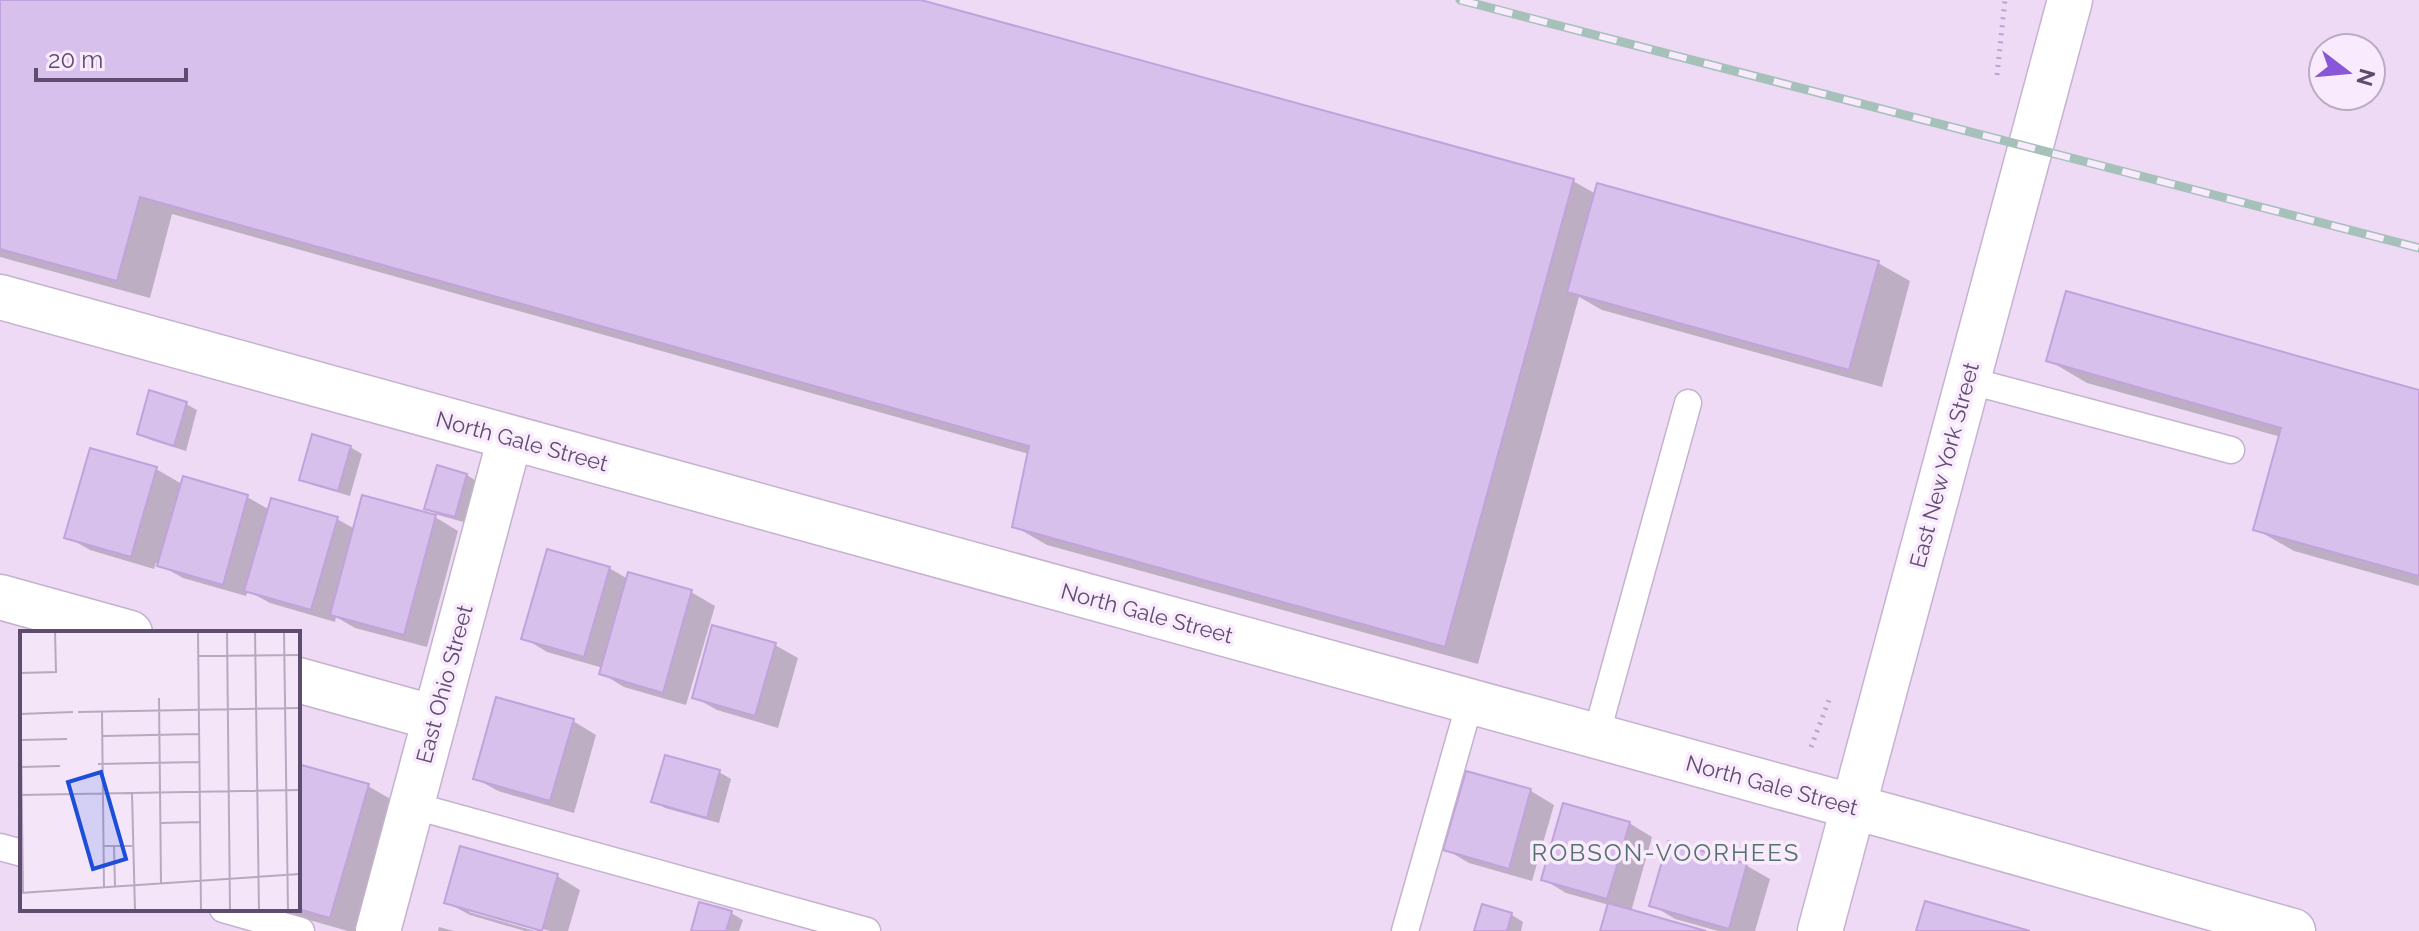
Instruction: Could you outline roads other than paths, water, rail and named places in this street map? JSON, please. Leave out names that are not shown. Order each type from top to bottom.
[{"type":"street","name":"East New York Street","points":[[1820,931],[2070,0]]},
{"type":"street","name":"North Gale Street","points":[[0,297],[1852,807],[2245,924],[2293,931]]},
{"type":"street","name":"East Ohio Street","points":[[378,931],[510,438]]},
{"type":"street","points":[[0,597],[123,631]]},
{"type":"street","points":[[300,681],[435,718]]},
{"type":"lane","points":[[1967,380],[2231,450]]},
{"type":"lane","points":[[1596,736],[1688,403]]},
{"type":"lane","points":[[1405,931],[1470,702]]},
{"type":"lane","points":[[411,805],[867,931]]},
{"type":"lane","points":[[0,847],[20,852]]},
{"type":"lane","points":[[230,911],[301,931]]},
{"type":"railway","points":[[1460,0],[2419,248]]},
{"type":"district","name":"ROBSON-VOORHEES","points":[[1666,853]]}]
